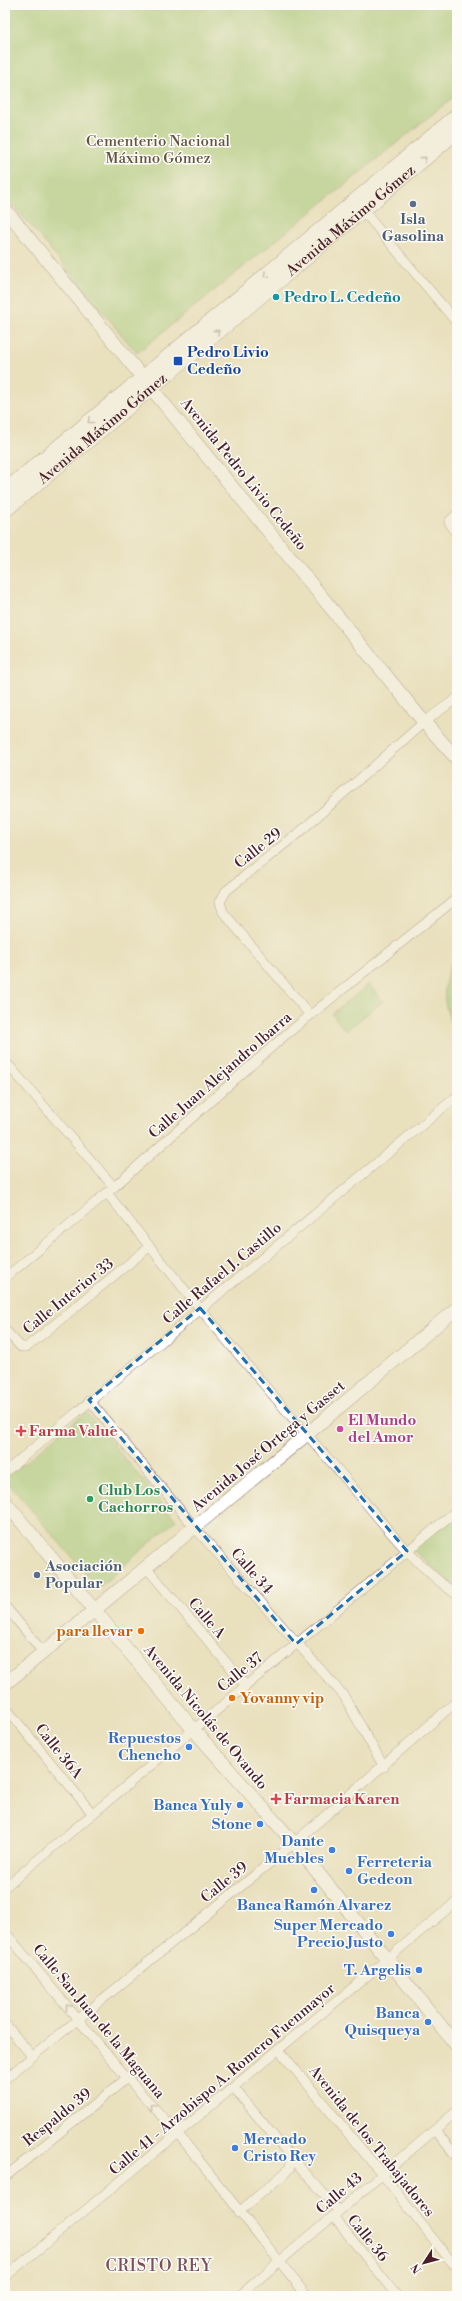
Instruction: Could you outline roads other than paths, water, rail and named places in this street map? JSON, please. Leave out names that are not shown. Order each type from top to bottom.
[{"type":"main road","name":"Avenida Máximo Gómez","points":[[359,206],[457,116]]},
{"type":"main road","name":"Avenida Máximo Gómez","points":[[5,510],[148,382],[359,206],[457,131]]},
{"type":"main road","name":"Avenida Pedro Livio Cedeño","points":[[5,209],[148,382],[424,722],[457,759]]},
{"type":"main road","name":"Avenida Máximo Gómez","points":[[5,491],[148,382]]},
{"type":"main road","name":"Avenida José Ortega y Gasset","points":[[5,1684],[195,1528],[457,1308]]},
{"type":"main road","name":"Avenida Nicolás de Ovando","points":[[5,1502],[193,1729],[294,1844],[457,2046]]},
{"type":"street","points":[[359,206],[456,319]]},
{"type":"street","points":[[457,514],[448,522],[457,534]]},
{"type":"street","name":"Calle 29","points":[[310,1015],[223,912],[220,902],[226,891],[302,830],[424,722],[457,698]]},
{"type":"street","name":"Calle Juan Alejandro lbarra","points":[[5,1278],[114,1187],[310,1015],[457,898]]},
{"type":"street","points":[[5,1061],[114,1187]]},
{"type":"street","name":"Calle Rafael J. Castillo","points":[[5,1472],[89,1400],[457,1096]]},
{"type":"street","points":[[107,1193],[149,1247],[306,1435],[407,1551],[439,1582],[457,1596]]},
{"type":"street","name":"Calle Interior 33","points":[[5,1330],[21,1347],[27,1347],[149,1247]]},
{"type":"street","name":"Calle 34","points":[[89,1400],[195,1528],[296,1644],[344,1696],[384,1767]]},
{"type":"street","name":"Calle 37","points":[[5,1887],[457,1510]]},
{"type":"street","name":"Calle A","points":[[146,1567],[246,1686]]},
{"type":"street","points":[[5,1606],[43,1652]]},
{"type":"street","name":"Calle 39","points":[[5,2079],[294,1844],[457,1702]]},
{"type":"street","name":"Calle 36A","points":[[5,1707],[92,1813]]},
{"type":"street","name":"Calle 41 - Arzobispo A. Romero Fuenmayor","points":[[5,2277],[179,2135],[457,1901]]},
{"type":"street","name":"Calle San Juan de la Maguana","points":[[5,1932],[126,2078],[179,2135],[307,2296]]},
{"type":"street","points":[[5,2024],[32,2056]]},
{"type":"street","name":"Avenida de los Trabajadores","points":[[279,2050],[382,2174],[457,2268]]},
{"type":"street","name":"Respaldo 39","points":[[5,2177],[126,2078]]},
{"type":"street","name":"Calle 36","points":[[234,2088],[336,2214],[397,2296]]},
{"type":"street","name":"Calle 43","points":[[239,2296],[457,2111]]},
{"type":"street","points":[[435,2130],[457,2157]]},
{"type":"street","points":[[239,2212],[285,2173],[290,2167],[291,2157]]},
{"type":"place","name":"Isla Gasolina","points":[[413,204]]},
{"type":"place","name":"Pedro L. Cedeño","points":[[276,297]]},
{"type":"place","name":"Pedro Livio Cedeño","points":[[178,361]]},
{"type":"place","name":"El Mundo del Amor","points":[[340,1429]]},
{"type":"place","name":"Farma Value","points":[[21,1431]]},
{"type":"place","name":"Club Los Cachorros","points":[[90,1499]]},
{"type":"place","name":"Asociación Popular","points":[[37,1575]]},
{"type":"place","name":"para llevar","points":[[141,1631]]},
{"type":"place","name":"Yovanny vip","points":[[232,1698]]},
{"type":"place","name":"Repuestos Chencho","points":[[189,1747]]},
{"type":"place","name":"Farmacia Karen","points":[[276,1799]]},
{"type":"place","name":"Banca Yuly","points":[[240,1805]]},
{"type":"place","name":"Stone","points":[[260,1824]]},
{"type":"place","name":"Dante Muebles","points":[[332,1850]]},
{"type":"place","name":"Ferreteria Gedeon","points":[[349,1871]]},
{"type":"place","name":"Banca Ramón Alvarez","points":[[314,1890]]},
{"type":"place","name":"Super Mercado Precio Justo","points":[[391,1934]]},
{"type":"place","name":"T. Argelis","points":[[419,1970]]},
{"type":"place","name":"Banca Quisqueya","points":[[428,2022]]},
{"type":"place","name":"Mercado Cristo Rey","points":[[235,2148]]},
{"type":"district","name":"CRISTO REY","points":[[159,2265]]},
{"type":"park label","name":"Cementerio Nacional Máximo Gómez","points":[[158,150]]}]
